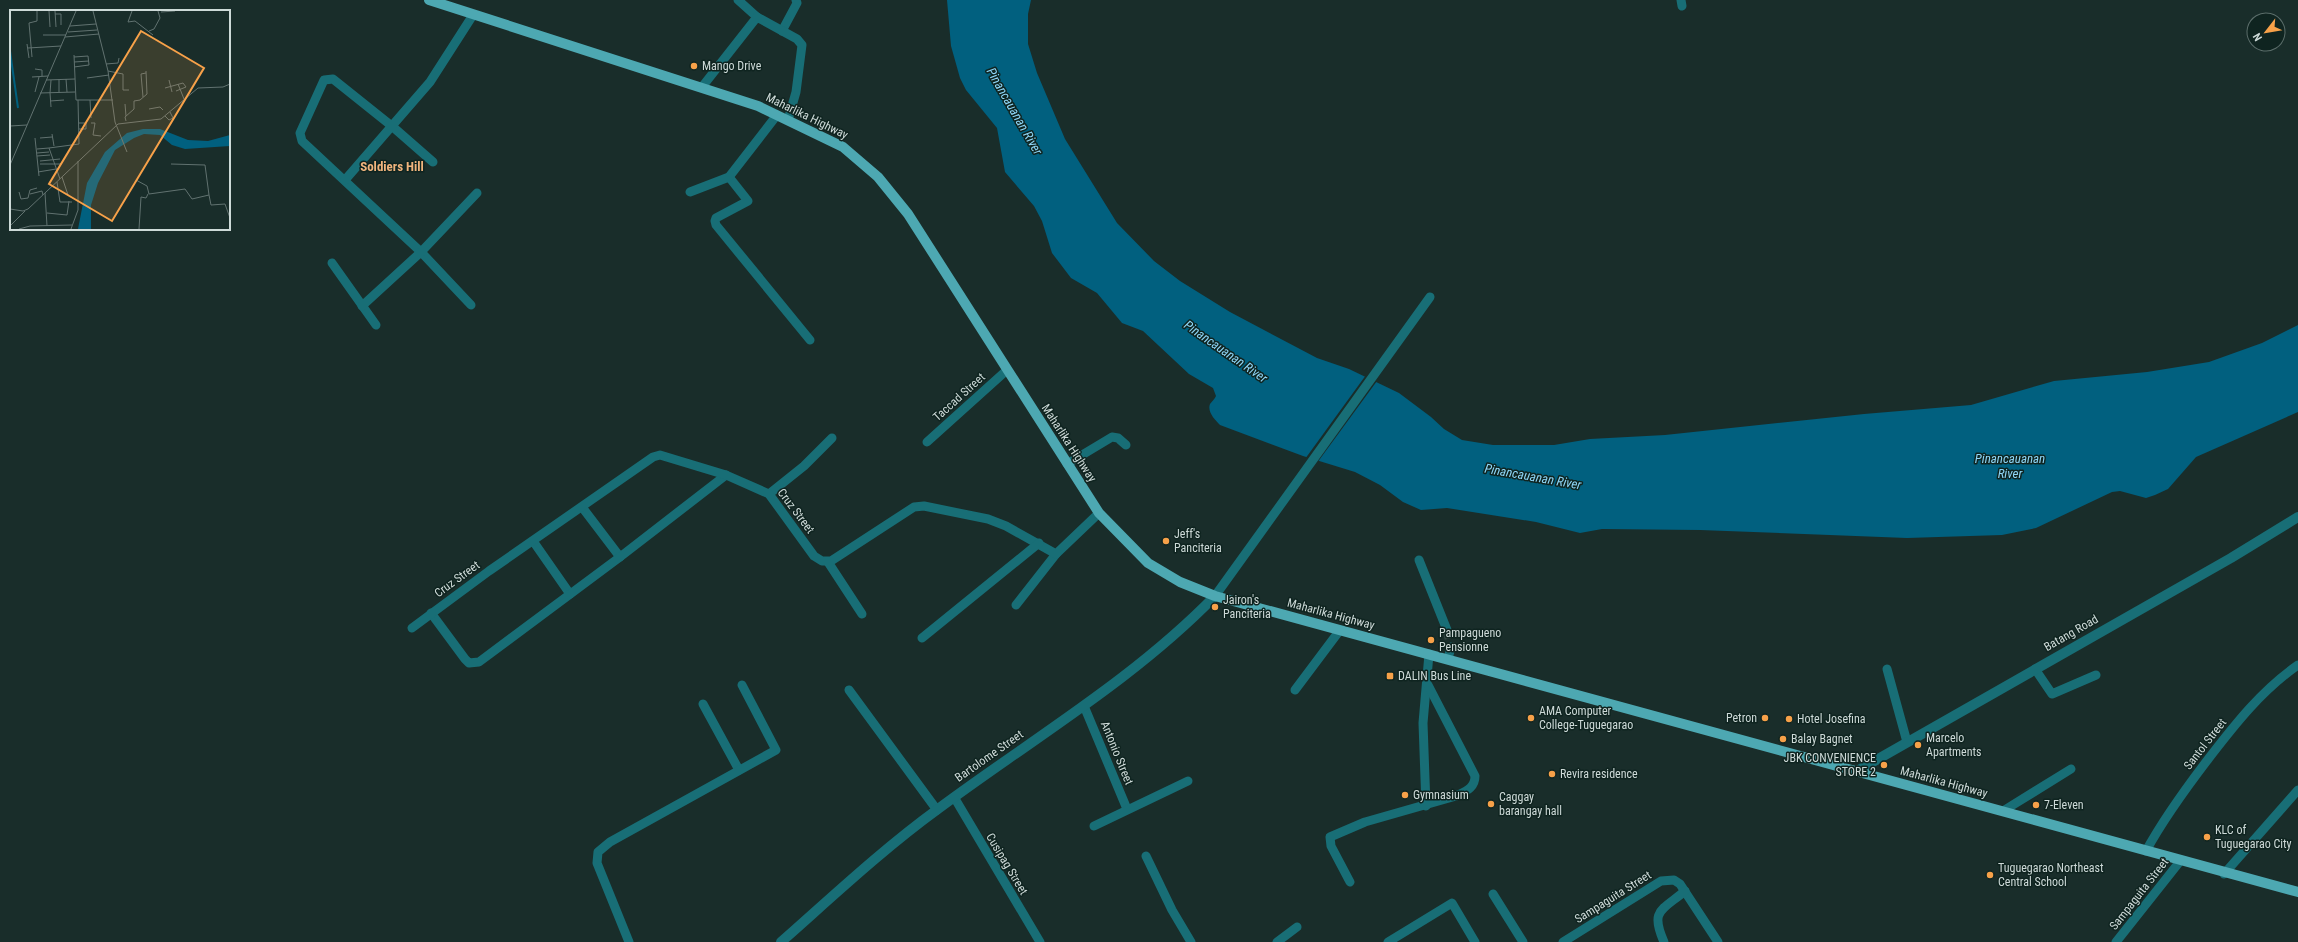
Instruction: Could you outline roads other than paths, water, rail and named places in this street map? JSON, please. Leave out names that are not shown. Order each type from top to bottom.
[{"type":"main road","name":"Maharlika Highway","points":[[429,0],[702,87],[777,115],[843,147],[878,177],[908,214],[1099,513],[1148,563],[1180,582],[1215,596],[2003,811],[2146,852],[2181,860],[2224,874],[2298,892]]},
{"type":"street","points":[[738,0],[757,17],[802,44],[796,92],[788,120]]},
{"type":"street","points":[[782,31],[797,4],[796,0]]},
{"type":"street","points":[[345,180],[393,127],[430,82],[474,15]]},
{"type":"street","points":[[702,87],[757,17]]},
{"type":"street","points":[[433,162],[393,127],[333,79],[324,80],[305,120],[300,137],[307,147],[345,180],[421,252],[471,305]]},
{"type":"street","points":[[690,192],[729,177],[777,115]]},
{"type":"street","points":[[729,177],[748,202],[716,218],[716,226],[810,340]]},
{"type":"street","points":[[362,306],[421,252],[477,193]]},
{"type":"street","points":[[332,263],[376,325]]},
{"type":"street","points":[[1215,596],[1430,297]]},
{"type":"street","name":"Taccad Street","points":[[927,442],[1007,370]]},
{"type":"street","points":[[1067,464],[1112,437],[1118,438],[1126,445]]},
{"type":"street","points":[[770,494],[804,466],[832,438]]},
{"type":"street","name":"Cruz Street","points":[[412,628],[431,613],[654,457],[660,456],[726,475],[770,494],[814,556],[822,561],[828,562]]},
{"type":"street","points":[[431,613],[466,659],[474,663],[620,557],[726,475]]},
{"type":"street","points":[[862,614],[828,562],[914,507],[924,506],[988,519],[1006,526],[1039,543],[1056,554]]},
{"type":"street","points":[[582,507],[620,557]]},
{"type":"street","points":[[1016,605],[1056,554],[1099,513]]},
{"type":"street","name":"Batang Road","points":[[1857,771],[2231,558],[2298,517]]},
{"type":"street","points":[[533,541],[570,594]]},
{"type":"street","points":[[922,638],[1039,543]]},
{"type":"street","points":[[1419,560],[1447,630]]},
{"type":"street","name":"Bartolome Street","points":[[781,942],[874,860],[954,797],[1084,706],[1183,629],[1215,596]]},
{"type":"street","points":[[1296,690],[1340,630]]},
{"type":"street","points":[[1448,659],[1451,647]]},
{"type":"street","points":[[1426,806],[1423,723],[1428,685],[1429,654]]},
{"type":"street","name":"Santol Street","points":[[2146,852],[2158,828],[2186,788],[2249,707],[2281,677],[2298,665]]},
{"type":"street","points":[[1888,669],[1907,742]]},
{"type":"street","points":[[2035,669],[2052,694],[2096,675]]},
{"type":"street","points":[[629,942],[597,863],[598,852],[610,842],[776,748],[742,684]]},
{"type":"street","points":[[1350,882],[1331,846],[1330,837],[1365,822],[1426,806],[1468,790],[1475,782],[1475,776],[1428,685]]},
{"type":"street","points":[[849,690],[937,810]]},
{"type":"street","points":[[703,704],[739,770]]},
{"type":"street","name":"Antonio Street","points":[[1084,706],[1127,809]]},
{"type":"street","points":[[2003,811],[2071,769]]},
{"type":"street","points":[[1094,826],[1188,781]]},
{"type":"street","points":[[2224,874],[2298,790]]},
{"type":"street","name":"Cusipag Street","points":[[954,797],[1040,942]]},
{"type":"street","points":[[1146,856],[1172,910],[1191,942]]},
{"type":"street","name":"Sampaguita Street","points":[[2116,942],[2181,860]]},
{"type":"street","name":"Sampaguita Street","points":[[1564,942],[1661,881],[1674,880],[1685,891],[1718,942]]},
{"type":"street","points":[[1664,942],[1657,926],[1656,918],[1659,912],[1685,891]]},
{"type":"street","points":[[1493,894],[1523,942]]},
{"type":"street","points":[[1388,942],[1452,903],[1475,942]]},
{"type":"street","points":[[1277,942],[1291,933],[1297,926]]},
{"type":"water","name":"Pinancauanan River","points":[[947,0],[1031,0],[1028,14],[1028,44],[1037,73],[1065,139],[1117,223],[1154,261],[1180,281],[1230,312],[1317,358],[1349,369],[1399,393],[1431,417],[1444,429],[1462,440],[1493,445],[1554,445],[1590,439],[1665,435],[1864,414],[1971,405],[2054,381],[2147,372],[2209,362],[2262,343],[2298,325],[2298,412],[2196,457],[2168,489],[2155,495],[2146,498],[2120,491],[2112,492],[2036,528],[2002,535],[1907,538],[1700,530],[1602,529],[1580,533],[1536,522],[1447,508],[1421,510],[1403,502],[1380,485],[1355,472],[1303,456],[1220,425],[1212,416],[1209,407],[1216,396],[1213,388],[1189,374],[1143,331],[1122,323],[1097,293],[1071,278],[1052,253],[1042,221],[1034,206],[1005,172],[997,128],[966,90],[960,78],[951,46]]},
{"type":"tunnel","points":[[1447,630],[1451,647]]},
{"type":"place","name":"Mango Drive","points":[[694,66]]},
{"type":"place","name":"Jeff's Panciteria","points":[[1166,541]]},
{"type":"place","name":"Jairon's Panciteria","points":[[1215,607]]},
{"type":"place","name":"Pampagueno Pensionne","points":[[1431,640]]},
{"type":"place","name":"DALIN Bus Line","points":[[1390,676]]},
{"type":"place","name":"AMA Computer College-Tuguegarao","points":[[1531,718]]},
{"type":"place","name":"Petron","points":[[1765,718]]},
{"type":"place","name":"Hotel Josefina","points":[[1789,719]]},
{"type":"place","name":"Balay Bagnet","points":[[1783,739]]},
{"type":"place","name":"Marcelo Apartments","points":[[1918,745]]},
{"type":"place","name":"JBK CONVENIENCE STORE 2","points":[[1884,765]]},
{"type":"place","name":"Revira residence","points":[[1552,774]]},
{"type":"place","name":"Gymnasium","points":[[1405,795]]},
{"type":"place","name":"Caggay barangay hall","points":[[1491,804]]},
{"type":"place","name":"7-Eleven","points":[[2036,805]]},
{"type":"place","name":"KLC of Tuguegarao City","points":[[2207,837]]},
{"type":"place","name":"Tuguegarao Northeast Central School","points":[[1990,875]]},
{"type":"district","name":"Soldiers Hill","points":[[392,166]]}]
